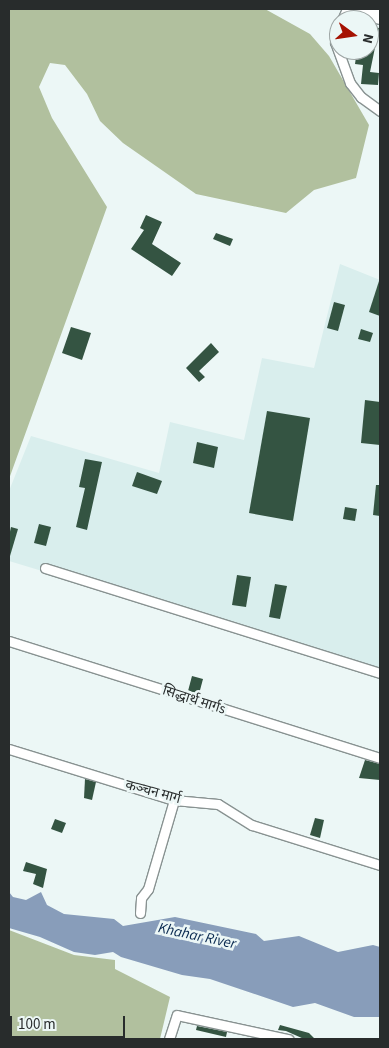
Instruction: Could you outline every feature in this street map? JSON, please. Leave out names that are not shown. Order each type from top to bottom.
[{"type":"highway","points":[[354,9],[380,16]]},
{"type":"street","points":[[342,60],[350,83],[361,97],[380,111]]},
{"type":"street","points":[[45,568],[380,673]]},
{"type":"street","name":"सिद्धार्थ मार्गs","points":[[9,641],[380,758]]},
{"type":"street","name":"कञ्चन मार्ग","points":[[9,749],[174,800],[218,804],[252,825],[380,865]]},
{"type":"street","points":[[140,913],[142,898],[148,889],[174,800]]},
{"type":"street","points":[[169,1039],[177,1015],[288,1039]]},
{"type":"shaded area","points":[[340,264],[380,280],[380,673],[9,561],[9,491],[31,436],[159,473],[170,422],[244,440],[262,358],[314,368]]},
{"type":"green space","points":[[9,9],[265,9],[310,34],[329,56],[329,60],[331,60],[369,125],[356,178],[314,190],[286,213],[196,194],[123,143],[100,121],[87,94],[65,65],[50,63],[39,87],[52,118],[107,207],[9,479]]},
{"type":"green space","points":[[9,930],[74,955],[115,960],[115,969],[170,997],[160,1039],[9,1039]]},
{"type":"water","name":"Khahar River","points":[[9,892],[13,897],[26,900],[41,892],[47,905],[64,914],[114,919],[123,926],[175,917],[256,934],[264,941],[299,936],[338,952],[373,945],[380,947],[380,1017],[354,1017],[315,1003],[293,1007],[210,979],[182,975],[121,957],[113,952],[95,955],[74,952],[40,937],[9,928]]},
{"type":"building","points":[[356,60],[372,60],[370,72],[379,73],[378,85],[361,84],[363,65],[355,64]]},
{"type":"building","points":[[146,215],[162,222],[152,244],[181,263],[172,276],[131,249],[144,230],[140,228]]},
{"type":"building","points":[[216,233],[233,239],[230,246],[213,239]]},
{"type":"building","points":[[380,281],[380,316],[369,312]]},
{"type":"building","points":[[334,302],[345,305],[338,331],[327,328]]},
{"type":"building","points":[[71,327],[91,333],[82,360],[62,353]]},
{"type":"building","points":[[361,329],[373,333],[370,342],[358,339]]},
{"type":"building","points":[[211,343],[219,352],[199,371],[205,377],[199,382],[186,368]]},
{"type":"building","points":[[365,400],[380,402],[380,445],[361,443]]},
{"type":"building","points":[[267,411],[310,418],[293,521],[249,513]]},
{"type":"building","points":[[197,442],[218,447],[214,468],[193,463]]},
{"type":"building","points":[[85,459],[102,462],[87,530],[76,527],[85,488],[79,487]]},
{"type":"building","points":[[137,472],[162,481],[157,494],[132,486]]},
{"type":"building","points":[[376,485],[380,485],[380,516],[373,515]]},
{"type":"building","points":[[345,507],[357,509],[355,521],[343,519]]},
{"type":"building","points":[[39,524],[51,527],[46,546],[34,543]]},
{"type":"building","points":[[11,527],[18,529],[10,556],[9,536]]},
{"type":"building","points":[[237,575],[251,577],[246,607],[232,605]]},
{"type":"building","points":[[275,584],[287,586],[280,619],[269,617]]},
{"type":"building","points":[[192,676],[203,679],[199,694],[188,691]]},
{"type":"building","points":[[365,760],[380,764],[380,780],[359,778]]},
{"type":"building","points":[[85,779],[96,782],[92,800],[84,798]]},
{"type":"building","points":[[315,818],[324,820],[320,838],[310,835]]},
{"type":"building","points":[[55,819],[66,823],[62,833],[51,829]]},
{"type":"building","points":[[26,862],[47,869],[43,888],[33,884],[36,874],[23,871]]},
{"type":"building","points":[[280,1025],[309,1033],[315,1039],[304,1039],[286,1031],[278,1030]]},
{"type":"building","points":[[197,1026],[227,1032],[226,1037],[196,1030]]}]
